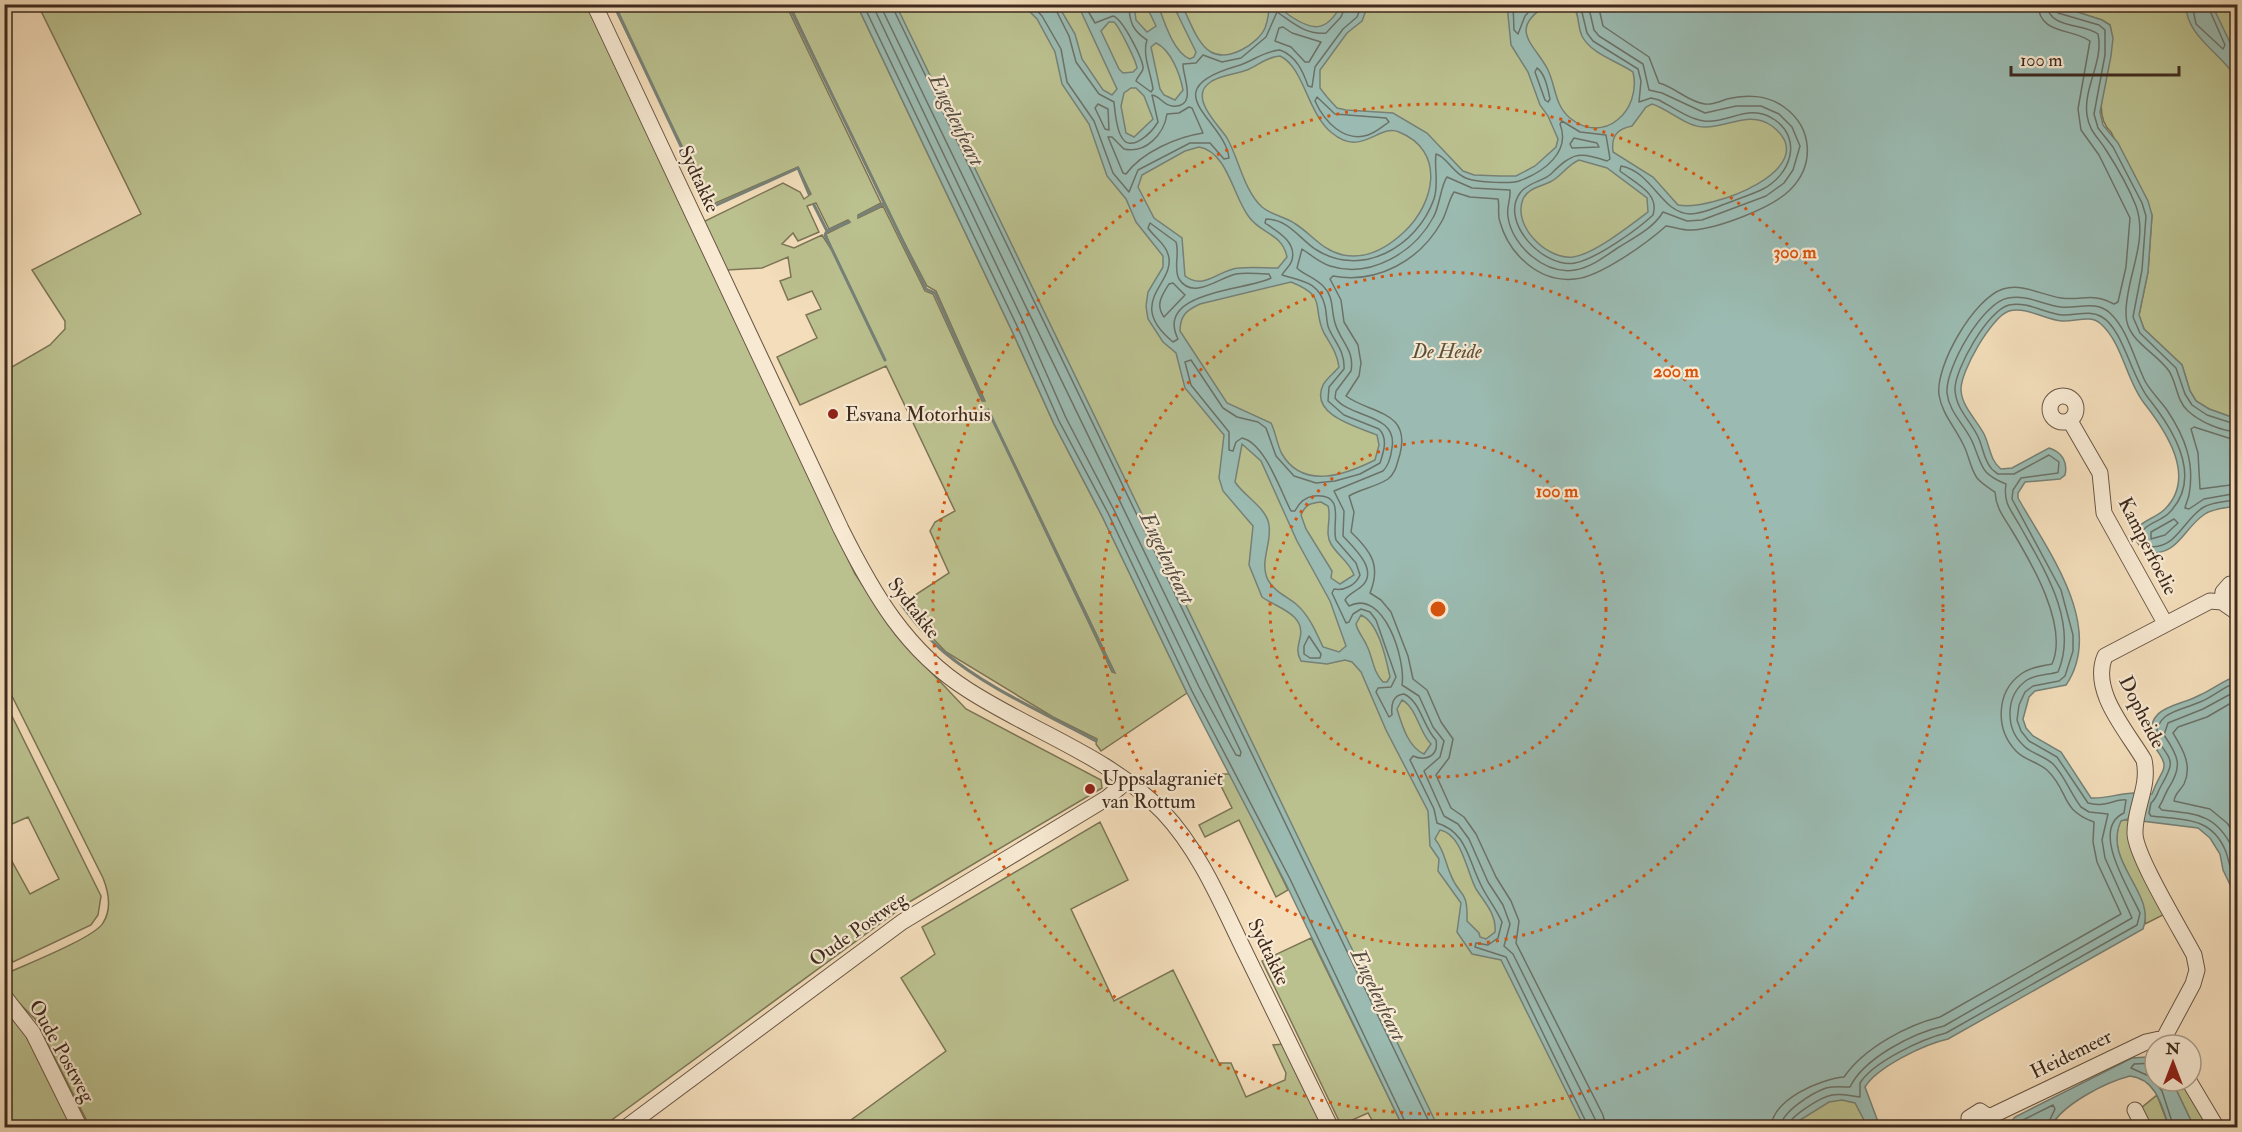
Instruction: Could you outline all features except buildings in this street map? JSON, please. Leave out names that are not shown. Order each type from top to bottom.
[{"type":"street","name":"Sydtakke","points":[[594,4],[841,529],[866,580],[885,611],[913,645],[968,690],[1092,758],[1127,782],[1171,821],[1204,870],[1330,1128]]},
{"type":"street","name":"Kamperfoelie","points":[[2070,421],[2100,473],[2104,513],[2165,623]]},
{"type":"street","points":[[2238,584],[2230,584],[2223,592],[2222,602],[2238,613]]},
{"type":"street","name":"Dopheide","points":[[2171,1033],[2197,970],[2194,955],[2139,849],[2135,827],[2145,789],[2147,774],[2144,760],[2102,687],[2100,669],[2105,656],[2165,623],[2210,601],[2222,602]]},
{"type":"street","name":"Oude Postweg","points":[[625,1128],[902,922],[1107,798],[1127,782]]},
{"type":"street","name":"Oude Postweg","points":[[4,996],[33,1034],[80,1128]]},
{"type":"street","name":"Heidemeer","points":[[1970,1128],[1969,1118],[1973,1113],[1983,1112],[1989,1122],[2143,1043]]},
{"type":"street","points":[[2196,1093],[2217,1128]]},
{"type":"street","points":[[2135,1110],[2144,1128]]},
{"type":"green space","points":[[38,5],[587,5],[855,574],[896,635],[966,709],[1101,780],[1102,788],[911,901],[602,1127],[90,1127],[35,1019],[5,989],[7,976],[12,971],[98,929],[106,918],[109,901],[103,878],[5,682],[5,371],[50,345],[65,329],[65,321],[32,270],[141,214]]},
{"type":"green space","points":[[613,5],[786,5],[881,203],[858,215],[858,218],[883,206],[925,291],[933,294],[982,401],[985,401],[936,291],[927,286],[884,204],[790,5],[857,5],[1054,424],[1102,516],[1187,693],[1101,751],[1096,744],[1097,739],[1053,717],[946,652],[919,624],[903,603],[949,573],[930,531],[935,522],[955,511],[886,366],[800,405],[777,357],[817,338],[806,315],[821,309],[812,291],[788,300],[780,281],[791,277],[788,257],[762,268],[727,270],[703,222],[783,183],[800,192],[804,199],[811,194],[798,167],[711,205]],"holes":[[[816,203],[829,229],[848,220],[850,222],[826,234],[831,249],[822,235],[794,248],[782,244],[793,233],[798,241],[819,232],[807,206]],[[988,409],[1115,673],[1112,672]]]},
{"type":"green space","name":"De Heide","points":[[894,5],[1866,5],[1853,1082],[1869,1127],[1436,1127]]},
{"type":"green space","points":[[2053,5],[2237,5],[2237,419],[2209,409],[2196,401],[2190,391],[2182,365],[2144,329],[2139,315],[2148,272],[2152,215],[2104,122],[2101,111],[2110,53],[2110,25],[2102,20]]},
{"type":"green space","points":[[5,702],[101,896],[98,915],[91,925],[13,962],[5,943],[5,858],[9,856],[30,894],[59,879],[28,817],[5,827]]},
{"type":"green space","points":[[1215,774],[1231,774],[1288,890],[1276,897],[1239,820],[1205,837],[1199,825],[1232,808]]},
{"type":"green space","points":[[2121,820],[2129,820],[2167,913],[2145,924],[2140,897],[2121,860],[2118,847],[2117,834]]},
{"type":"green space","points":[[1100,822],[1128,880],[1071,909],[1114,1001],[1173,970],[1219,1063],[1231,1063],[1246,1097],[1285,1080],[1286,1073],[1273,1045],[1284,1044],[1325,1128],[840,1128],[946,1051],[901,978],[935,954],[922,927]]},
{"type":"green space","points":[[1311,938],[1403,1127],[1376,1127],[1368,1113],[1341,1125],[1262,961]]},
{"type":"green space","points":[[4,1006],[26,1035],[73,1127],[5,1127]]},
{"type":"green space","points":[[2178,1093],[2191,1093],[2210,1127],[2194,1127]]},
{"type":"green space","points":[[2157,1095],[2169,1127],[2151,1127],[2141,1108]]},
{"type":"water","name":"De Heide","points":[[2053,4],[2102,20],[2110,25],[2113,38],[2100,112],[2103,125],[2118,143],[2148,201],[2152,215],[2148,272],[2139,315],[2144,329],[2182,365],[2190,391],[2196,401],[2209,409],[2237,419],[2237,506],[2216,509],[2205,514],[2173,546],[2157,553],[2145,553],[2137,542],[2136,529],[2165,509],[2174,496],[2178,483],[2178,469],[2169,440],[2138,394],[2120,352],[2101,324],[2093,319],[2062,321],[2022,310],[2009,311],[1994,323],[1971,358],[1962,382],[1962,396],[1984,434],[1997,466],[2001,469],[2012,468],[2049,448],[2061,455],[2065,462],[2065,475],[2060,479],[2025,482],[2018,493],[2018,498],[2068,589],[2076,614],[2079,638],[2077,662],[2066,685],[2035,691],[2029,697],[2023,719],[2026,728],[2033,736],[2061,752],[2091,798],[2135,793],[2128,819],[2121,821],[2117,836],[2118,850],[2143,903],[2145,916],[2143,929],[1948,1039],[1915,1051],[1890,1064],[1871,1079],[1865,1087],[1880,1127],[1865,1127],[1865,1122],[1855,1103],[1842,1100],[1829,1102],[1789,1127],[1584,1127],[1501,960],[1472,954],[1457,932],[1461,903],[1438,871],[1439,859],[1430,846],[1428,811],[1386,730],[1361,672],[1352,662],[1345,660],[1327,664],[1301,661],[1298,652],[1301,630],[1299,623],[1295,617],[1262,597],[1249,565],[1253,526],[1223,491],[1219,478],[1224,435],[1185,388],[1176,353],[1163,342],[1148,319],[1146,306],[1148,292],[1163,267],[1163,256],[1136,222],[1126,199],[1107,176],[1089,124],[1062,84],[1055,52],[1037,19],[1023,5],[1058,5],[1075,34],[1082,59],[1103,90],[1112,95],[1117,89],[1078,5],[1134,5],[1136,20],[1147,32],[1156,26],[1146,5],[1158,5],[1174,43],[1190,59],[1196,52],[1173,5],[1182,5],[1194,31],[1206,48],[1211,52],[1226,55],[1242,50],[1256,40],[1265,28],[1269,5],[1285,5],[1286,13],[1303,23],[1317,27],[1330,21],[1341,5],[1368,5],[1362,21],[1347,33],[1320,70],[1320,88],[1327,97],[1337,108],[1393,113],[1427,133],[1463,171],[1474,175],[1516,176],[1535,166],[1556,147],[1558,139],[1548,116],[1540,105],[1528,72],[1511,45],[1507,5],[1547,5],[1529,21],[1526,29],[1527,36],[1550,74],[1561,107],[1570,118],[1583,126],[1595,128],[1607,126],[1618,120],[1632,99],[1633,72],[1598,52],[1586,42],[1580,32],[1576,12],[1572,5]],"holes":[[[1109,22],[1114,22],[1120,31],[1137,68],[1133,72],[1123,73],[1101,31]],[[1156,43],[1170,57],[1180,77],[1183,90],[1175,100],[1164,95],[1160,89],[1151,47]],[[1280,56],[1288,62],[1295,70],[1324,124],[1343,140],[1361,141],[1392,130],[1414,141],[1424,152],[1431,178],[1423,207],[1404,232],[1384,248],[1360,256],[1335,253],[1294,223],[1262,207],[1246,184],[1227,138],[1207,110],[1202,97],[1203,91],[1212,81],[1247,70]],[[1131,88],[1136,88],[1144,96],[1153,119],[1134,137],[1126,133],[1121,106],[1124,93]],[[1652,104],[1699,127],[1756,119],[1772,126],[1785,142],[1785,157],[1775,171],[1758,184],[1736,194],[1714,202],[1678,205],[1653,177],[1613,152],[1616,134],[1632,126],[1646,107]],[[1199,147],[1209,151],[1223,166],[1249,217],[1281,243],[1287,257],[1278,268],[1239,268],[1206,280],[1192,280],[1185,276],[1182,238],[1154,218],[1138,187],[1142,175],[1185,151]],[[1579,160],[1607,168],[1647,198],[1648,212],[1612,238],[1582,255],[1573,257],[1553,253],[1543,247],[1527,230],[1521,209],[1523,199],[1528,192],[1554,180]],[[1291,282],[1303,287],[1315,298],[1320,324],[1335,353],[1339,367],[1323,385],[1321,395],[1323,404],[1329,412],[1348,424],[1377,435],[1379,445],[1375,460],[1351,470],[1325,476],[1313,476],[1291,465],[1280,450],[1271,423],[1227,403],[1180,331],[1183,317],[1191,308]],[[1242,444],[1261,461],[1297,541],[1330,601],[1346,646],[1339,652],[1323,647],[1305,613],[1277,591],[1268,580],[1265,560],[1269,525],[1264,513],[1235,482]],[[1321,502],[1328,506],[1329,540],[1354,575],[1340,584],[1331,578],[1332,571],[1306,529],[1301,515],[1304,509],[1311,504]],[[1361,615],[1373,626],[1381,642],[1390,677],[1387,682],[1383,682],[1377,674],[1366,643],[1356,624]],[[1402,700],[1415,714],[1431,744],[1424,754],[1418,751],[1410,741],[1397,709]],[[1440,830],[1447,833],[1459,846],[1476,889],[1494,920],[1495,932],[1486,939],[1480,937],[1467,921],[1464,897],[1453,881],[1435,839]]]},
{"type":"water","name":"Engelenfeart","points":[[857,5],[896,5],[1438,1127],[1403,1127],[1285,882],[1187,693],[1102,516],[1054,424]]},
{"type":"water","points":[[2186,5],[2212,5],[2237,57],[2237,79],[2198,36],[2188,16]]},
{"type":"water","points":[[2237,676],[2237,899],[2223,870],[2220,854],[2210,838],[2198,828],[2142,821],[2145,795],[2152,794],[2164,768],[2162,758],[2150,741],[2154,720],[2165,709],[2200,695]]},
{"type":"water","points":[[2143,1057],[2143,1080],[2130,1076],[2109,1083],[2074,1103],[2056,1119],[2051,1127],[2006,1127],[2015,1117],[2132,1058]]},
{"type":"water","points":[[2156,1093],[2178,1093],[2194,1127],[2169,1127]]},
{"type":"waterway","points":[[614,4],[710,208],[798,168],[809,194]]},
{"type":"waterway","points":[[788,4],[926,289],[935,293],[983,400]]},
{"type":"waterway","points":[[859,216],[883,204]]},
{"type":"waterway","points":[[814,205],[827,231],[825,235],[885,360]]},
{"type":"waterway","points":[[827,231],[849,222]]},
{"type":"waterway","points":[[988,410],[1113,671]]},
{"type":"waterway","points":[[901,604],[932,641],[979,678],[1096,741]]},
{"type":"place","name":"Esvana Motorhuis","points":[[833,414]]},
{"type":"place","name":"Uppsalagraniet van Rottum","points":[[1090,789]]}]
